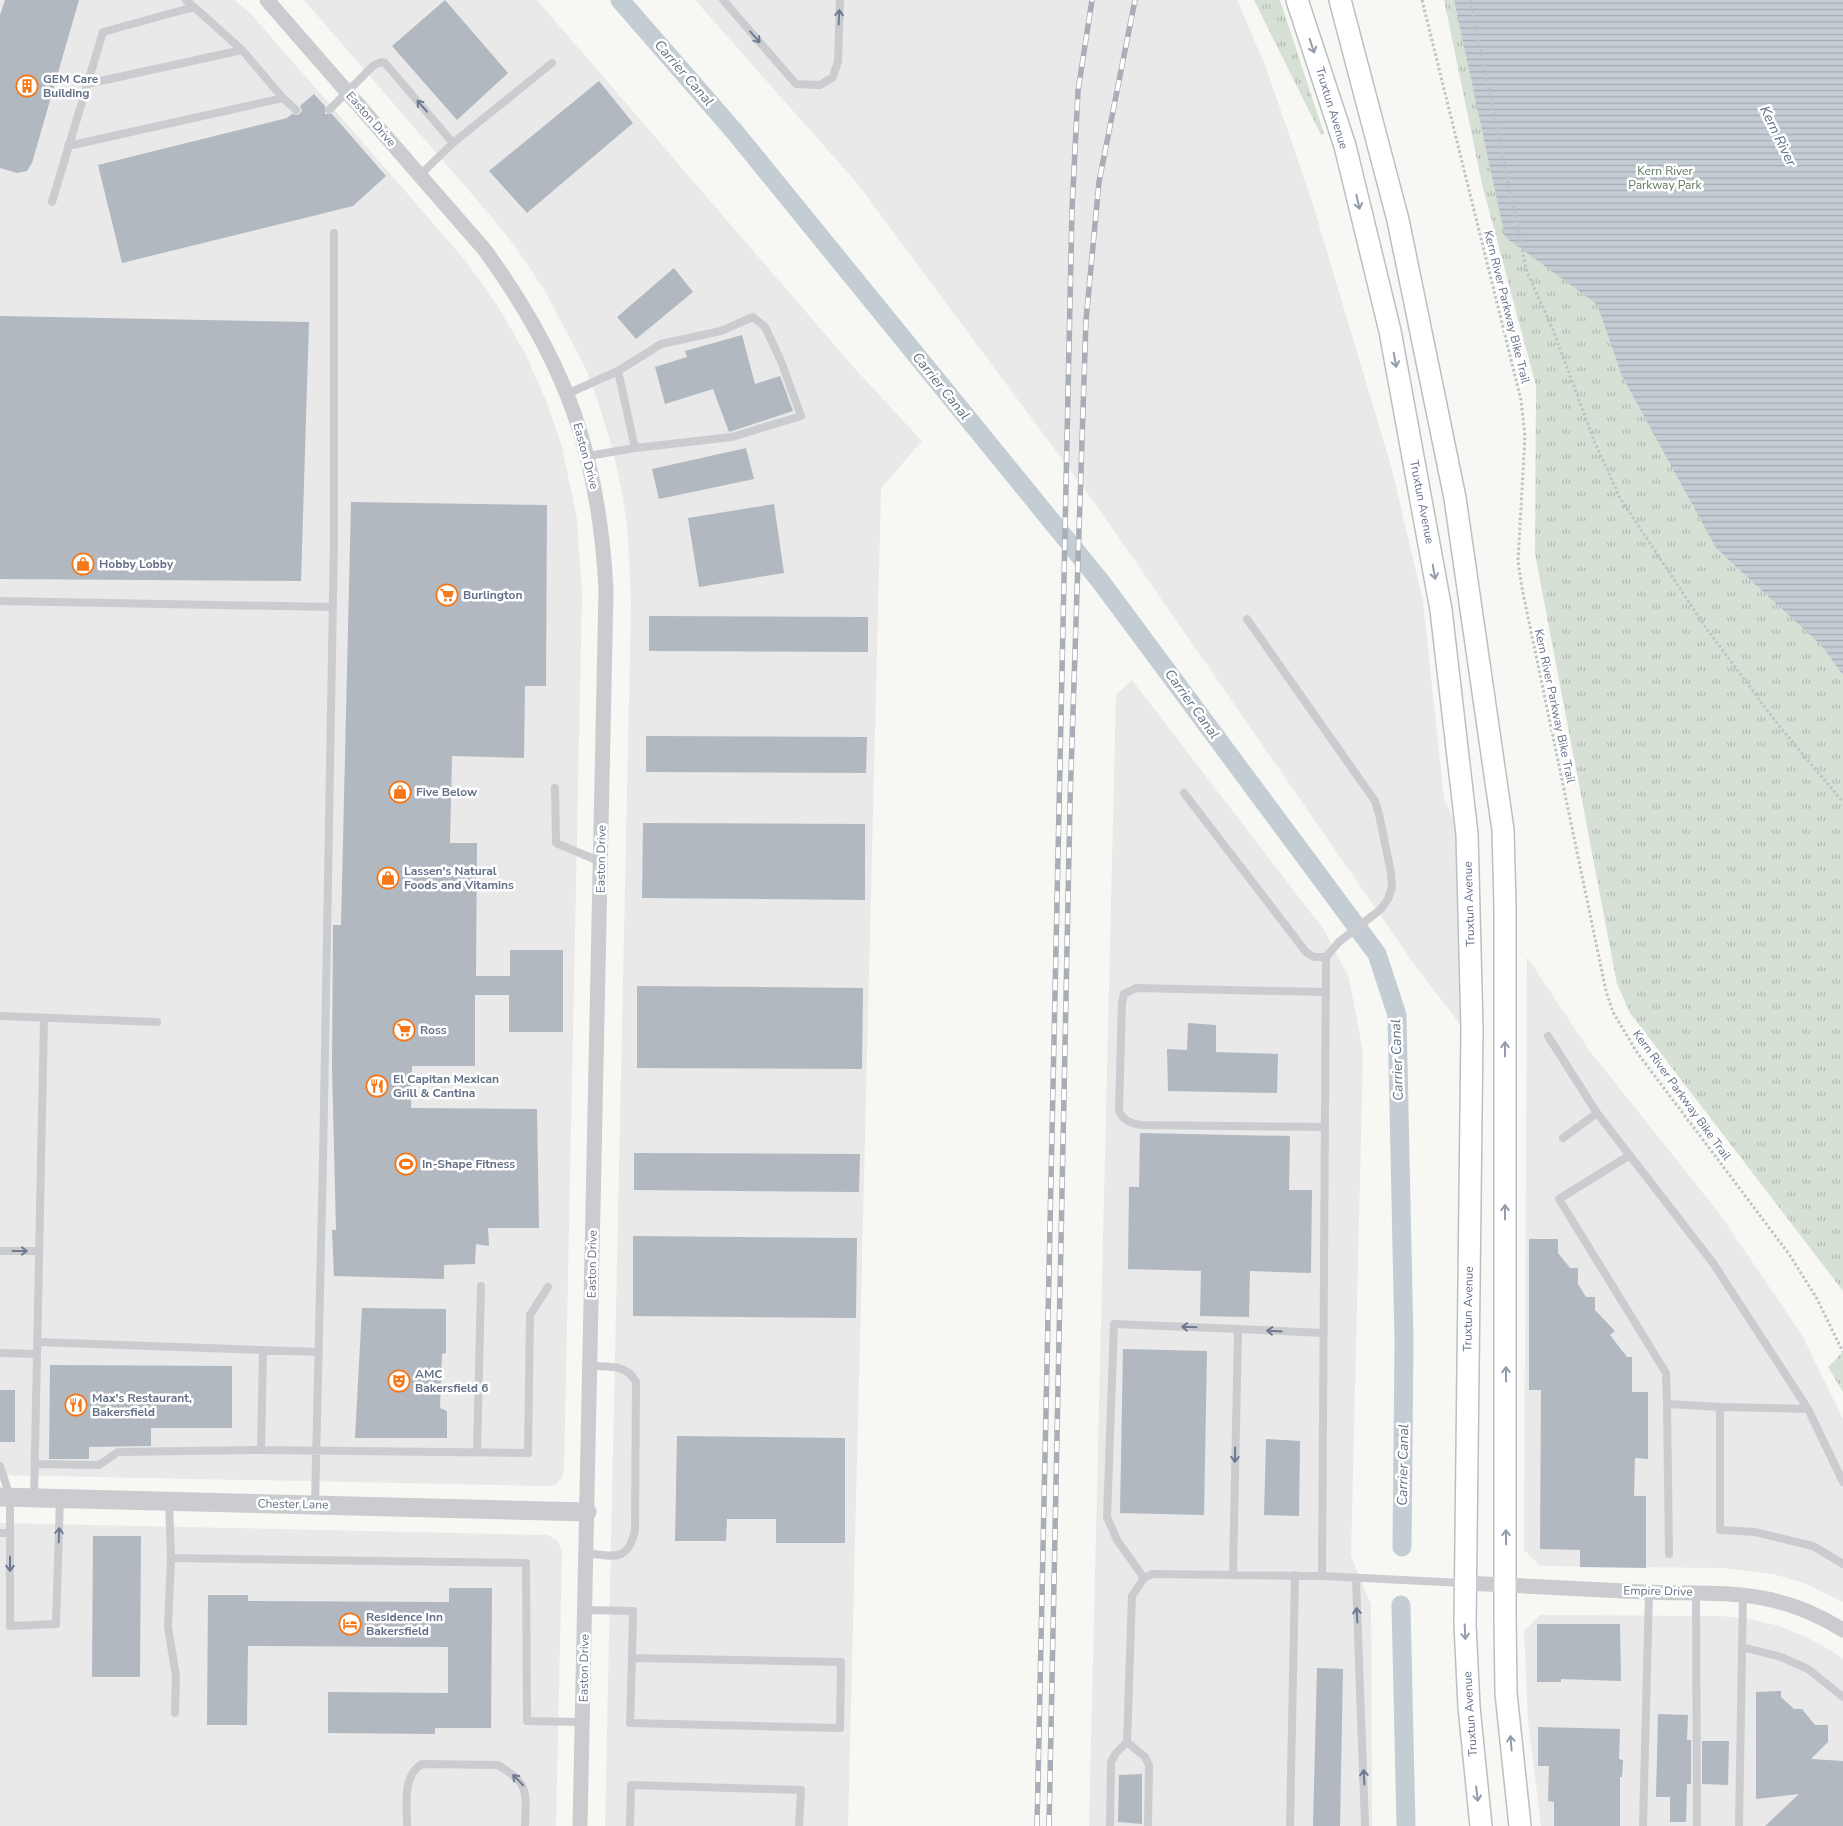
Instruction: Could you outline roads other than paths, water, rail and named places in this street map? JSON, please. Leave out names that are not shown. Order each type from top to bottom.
[{"type":"main road","name":"Truxtun Avenue","points":[[1297,0],[1344,146],[1390,330],[1441,610],[1467,834],[1472,1030],[1465,1584],[1469,1707],[1481,1826]]},
{"type":"main road","points":[[1340,0],[1398,220],[1444,437],[1455,498],[1503,830],[1506,907],[1506,1693],[1520,1826]]},
{"type":"street","name":"Easton Drive","points":[[267,0],[484,249],[512,288],[555,364],[588,456],[598,503],[606,590],[580,1826]]},
{"type":"street","name":"Chester Lane","points":[[5,1497],[587,1512]]},
{"type":"street","name":"Empire Drive","points":[[1465,1584],[1743,1594],[1799,1607],[1841,1624]]},
{"type":"lane","points":[[186,0],[242,50],[283,98],[296,110]]},
{"type":"lane","points":[[723,0],[796,84],[820,85],[832,77],[838,62],[840,0]]},
{"type":"lane","points":[[52,202],[103,32],[194,7]]},
{"type":"lane","points":[[87,84],[242,50]]},
{"type":"lane","points":[[329,110],[349,93],[373,66],[381,62],[385,64],[453,143]]},
{"type":"lane","points":[[420,175],[453,143],[552,63]]},
{"type":"lane","points":[[68,146],[283,98]]},
{"type":"lane","points":[[315,1505],[332,607],[334,233]]},
{"type":"lane","points":[[567,394],[618,371],[661,344],[722,331],[752,317],[765,327],[781,361],[801,416],[732,437],[635,448],[588,456]]},
{"type":"lane","points":[[618,371],[635,448]]},
{"type":"lane","points":[[0,601],[332,607]]},
{"type":"lane","points":[[1247,619],[1375,801],[1391,873],[1392,887],[1388,899],[1381,908],[1339,942],[1326,957],[1322,1576]]},
{"type":"lane","points":[[555,788],[556,843],[601,862]]},
{"type":"lane","points":[[1184,793],[1306,952],[1314,957],[1326,957]]},
{"type":"lane","points":[[1324,1127],[1141,1124],[1130,1123],[1122,1118],[1118,1111],[1122,1003],[1124,994],[1128,991],[1136,988],[1325,992]]},
{"type":"lane","points":[[0,1016],[157,1022]]},
{"type":"lane","points":[[34,1498],[44,1018]]},
{"type":"lane","points":[[1548,1036],[1597,1113],[1713,1262],[1808,1409],[1843,1482]]},
{"type":"lane","points":[[1563,1138],[1597,1113]]},
{"type":"lane","points":[[1630,1155],[1559,1199],[1666,1373],[1669,1554]]},
{"type":"lane","points":[[0,1251],[40,1251]]},
{"type":"lane","points":[[478,1452],[481,1286]]},
{"type":"lane","points":[[35,1464],[100,1465],[118,1452],[261,1450],[528,1453],[530,1315],[548,1287]]},
{"type":"lane","points":[[1144,1578],[1117,1540],[1107,1517],[1114,1324],[1323,1333]]},
{"type":"lane","points":[[1233,1574],[1238,1329]]},
{"type":"lane","points":[[37,1342],[319,1352]]},
{"type":"lane","points":[[261,1450],[263,1350]]},
{"type":"lane","points":[[0,1353],[37,1354]]},
{"type":"lane","points":[[586,1554],[616,1557],[632,1546],[635,1530],[636,1382],[632,1373],[620,1367],[590,1366]]},
{"type":"lane","points":[[1667,1404],[1808,1409]]},
{"type":"lane","points":[[1720,1407],[1720,1530],[1754,1532],[1813,1546],[1843,1564]]},
{"type":"lane","points":[[0,1466],[10,1533],[10,1626]]},
{"type":"lane","points":[[0,1625],[56,1624],[60,1499]]},
{"type":"lane","points":[[169,1502],[171,1558],[168,1628],[176,1676],[175,1713]]},
{"type":"lane","points":[[0,1533],[10,1533]]},
{"type":"lane","points":[[171,1558],[526,1562],[527,1721],[582,1722]]},
{"type":"lane","points":[[1110,1826],[1111,1762],[1116,1753],[1127,1742],[1132,1596],[1144,1578],[1152,1574],[1233,1574],[1322,1576],[1465,1584]]},
{"type":"lane","points":[[1290,1826],[1295,1576]]},
{"type":"lane","points":[[1356,1579],[1366,1826]]},
{"type":"lane","points":[[1644,1826],[1650,1592]]},
{"type":"lane","points":[[1696,1592],[1697,1826]]},
{"type":"lane","points":[[1739,1826],[1743,1594]]},
{"type":"lane","points":[[585,1610],[633,1611],[630,1723],[840,1728],[841,1662],[632,1658]]},
{"type":"lane","points":[[1742,1647],[1781,1657],[1808,1669],[1843,1697]]},
{"type":"lane","points":[[1127,1742],[1144,1757],[1149,1765],[1148,1826]]},
{"type":"lane","points":[[407,1826],[409,1780],[416,1768],[422,1764],[498,1765],[508,1771],[523,1783],[526,1796],[525,1826]]},
{"type":"lane","points":[[630,1826],[631,1785],[801,1790],[799,1826]]},
{"type":"water","name":"Kern River","points":[[1454,0],[1843,0],[1843,675],[1822,646],[1716,548],[1622,376],[1597,304],[1505,237]]},
{"type":"waterway","name":"Carrier Canal","points":[[620,0],[734,131],[1101,582],[1377,954],[1397,1015],[1404,1341],[1402,1547]]},
{"type":"waterway","name":"Carrier Canal","points":[[1401,1605],[1406,1826]]},
{"type":"railway","points":[[1037,1826],[1072,209],[1078,91],[1092,0]]},
{"type":"railway","points":[[1049,1826],[1070,803],[1086,320],[1099,182],[1135,0]]},
{"type":"place","name":"GEM Care Building","points":[[27,86]]},
{"type":"place","name":"Hobby Lobby","points":[[83,564]]},
{"type":"place","name":"Burlington","points":[[447,595]]},
{"type":"place","name":"Five Below","points":[[400,792]]},
{"type":"place","name":"Lassen's Natural Foods and Vitamins","points":[[388,878]]},
{"type":"place","name":"Ross","points":[[404,1030]]},
{"type":"place","name":"El Capitan Mexican Grill & Cantina","points":[[377,1086]]},
{"type":"place","name":"In-Shape Fitness","points":[[406,1164]]},
{"type":"place","name":"AMC Bakersfield 6","points":[[399,1381]]},
{"type":"place","name":"Max's Restaurant, Bakersfield","points":[[76,1405]]},
{"type":"place","name":"Residence Inn Bakersfield","points":[[350,1624]]},
{"type":"park label","name":"Kern River Parkway Park","points":[[1665,178]]}]
